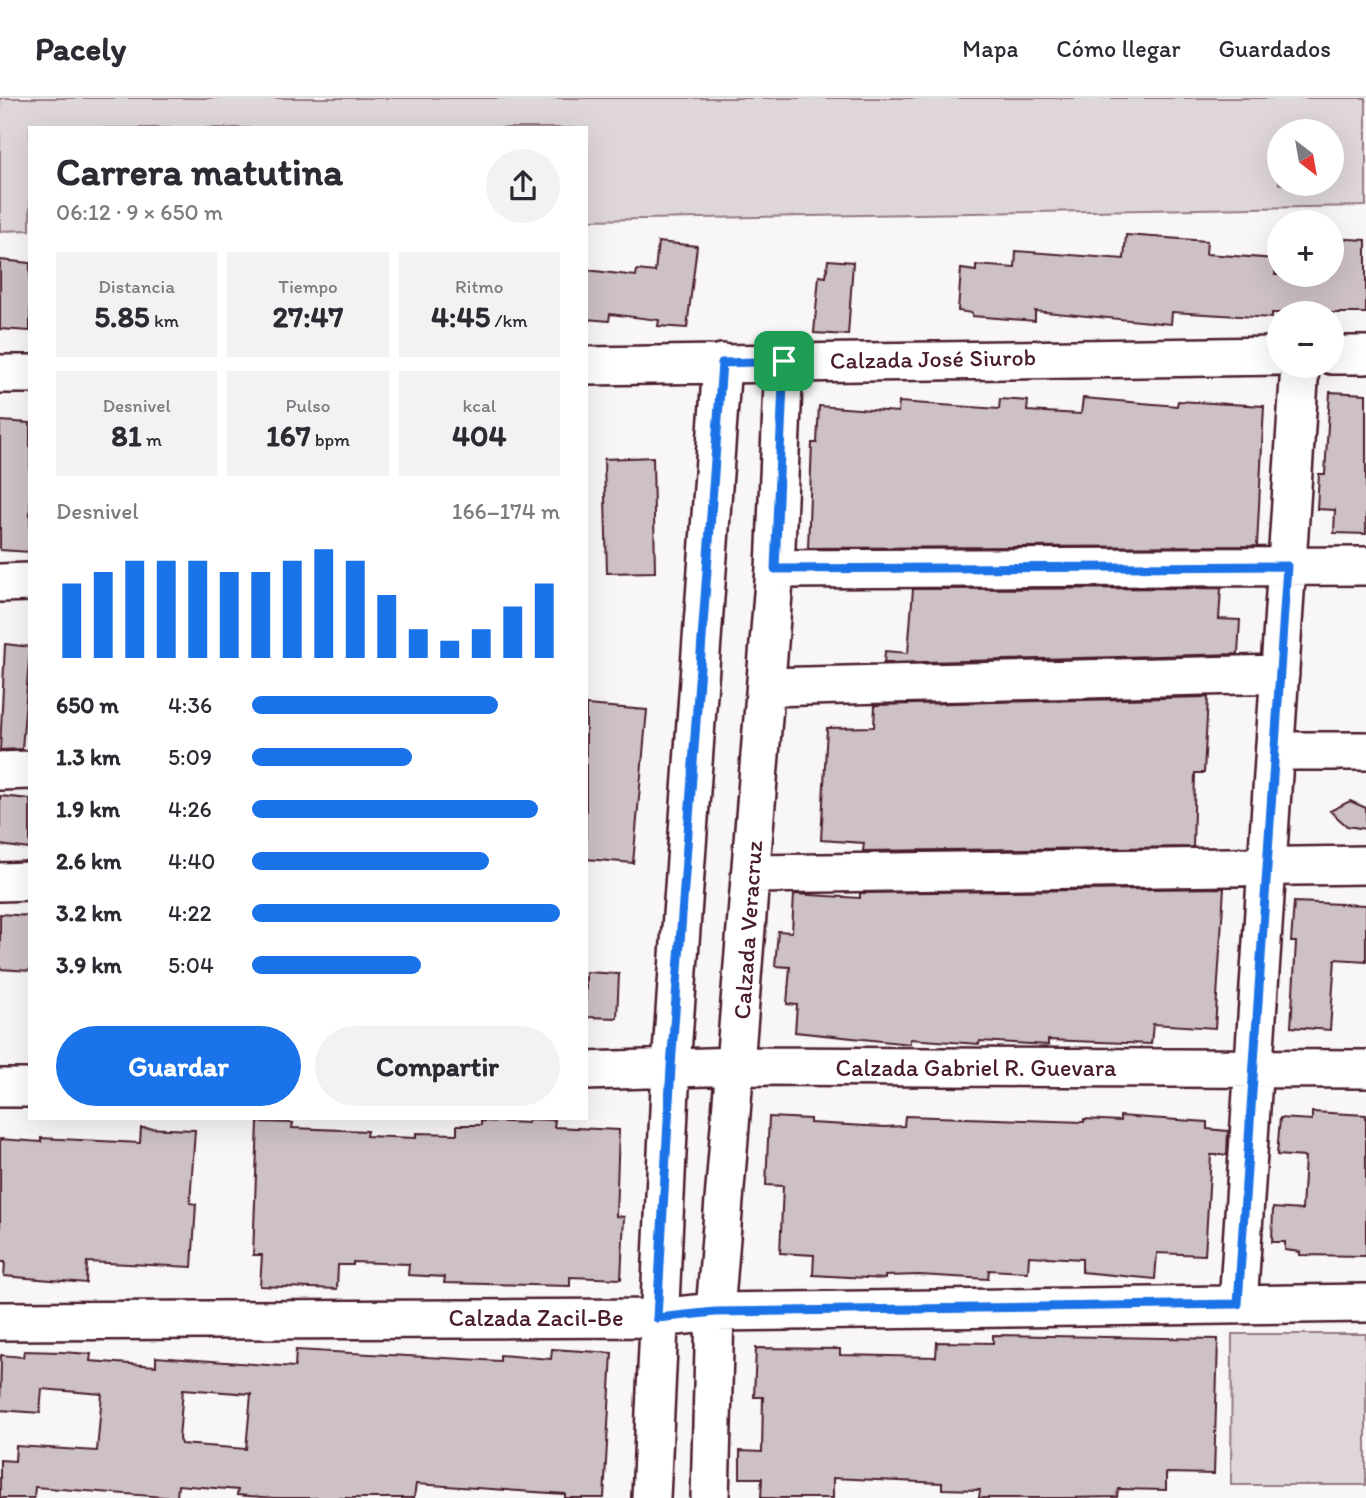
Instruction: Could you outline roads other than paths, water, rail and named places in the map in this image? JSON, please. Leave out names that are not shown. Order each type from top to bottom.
[{"type":"street","points":[[1344,355],[1366,355]]},
{"type":"street","name":"Calzada José Siurob","points":[[588,366],[784,361],[1267,356]]},
{"type":"street","name":"Calzada Veracruz","points":[[710,1498],[715,1312],[737,1066],[775,569],[784,361]]},
{"type":"street","points":[[651,1498],[657,1318],[671,1067],[722,363]]},
{"type":"street","points":[[0,374],[28,374]]},
{"type":"street","points":[[1238,1304],[1299,378]]},
{"type":"street","points":[[775,569],[1366,566]]},
{"type":"street","points":[[0,583],[28,582]]},
{"type":"street","points":[[766,687],[1280,674]]},
{"type":"street","points":[[1275,751],[1366,751]]},
{"type":"street","points":[[0,771],[28,770]]},
{"type":"street","points":[[752,874],[1366,865]]},
{"type":"street","points":[[0,882],[28,881]]},
{"type":"street","name":"Calzada Gabriel R. Guevara","points":[[588,1071],[737,1066],[1366,1069]]},
{"type":"street","points":[[0,1088],[28,1088]]},
{"type":"street","name":"Calzada Zacil-Be","points":[[0,1321],[657,1318],[715,1312],[1366,1303]]}]
